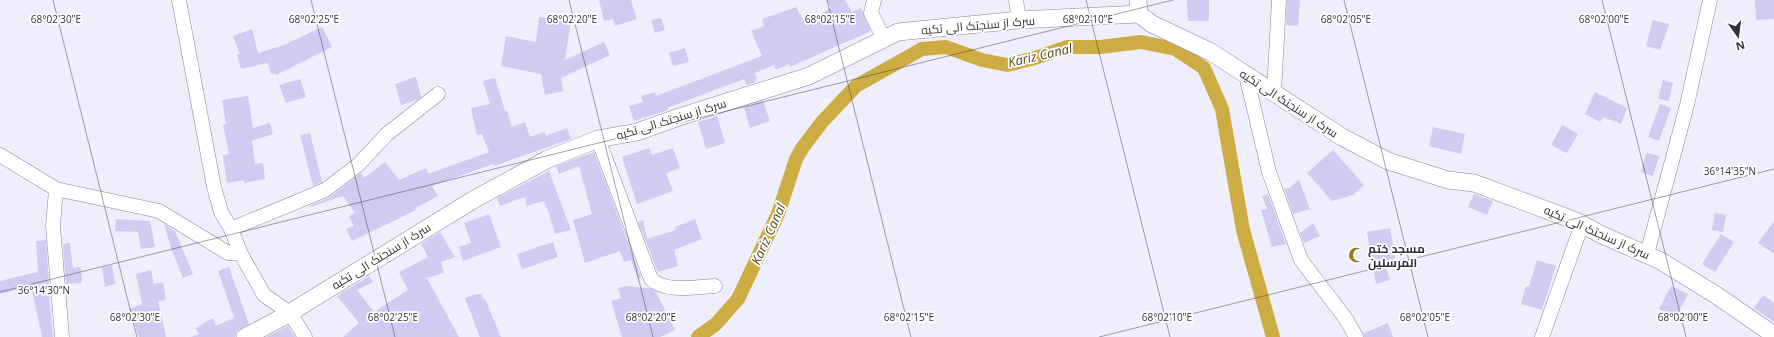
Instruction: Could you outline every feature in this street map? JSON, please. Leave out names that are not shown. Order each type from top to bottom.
[{"type":"street","points":[[180,0],[214,188],[221,212],[231,229],[241,254],[264,295],[290,312],[305,337]]},
{"type":"street","points":[[874,0],[871,13],[884,39]]},
{"type":"street","points":[[1016,0],[1019,20]]},
{"type":"street","points":[[1274,92],[1279,0]]},
{"type":"street","points":[[1647,254],[1687,105],[1710,0]]},
{"type":"street","name":"سرک از سنجتک الی تکیه","points":[[245,337],[290,312],[473,200],[548,159],[598,139],[637,132],[679,117],[809,76],[898,32],[1139,7],[1152,24],[1211,52],[1342,137],[1388,161],[1448,180],[1474,183],[1582,224],[1600,234],[1661,260],[1716,295],[1774,335]]},
{"type":"street","points":[[1246,75],[1268,172],[1301,260],[1346,319],[1356,337]]},
{"type":"street","points":[[231,229],[325,190],[358,165],[388,134],[438,94]]},
{"type":"street","points":[[598,139],[651,279],[657,284],[666,287],[715,286]]},
{"type":"street","points":[[0,155],[56,190],[158,211],[228,253],[241,254]]},
{"type":"street","points":[[56,190],[53,226],[62,337]]},
{"type":"street","points":[[1542,337],[1582,224]]},
{"type":"building","points":[[599,0],[631,0],[637,19],[615,26],[613,19],[604,21]]},
{"type":"building","points":[[826,0],[845,0],[852,12],[861,8],[871,31],[790,67],[789,64],[776,70],[774,65],[755,73],[757,79],[755,80],[756,82],[747,85],[744,79],[667,108],[668,110],[634,121],[629,106],[643,102],[641,96],[655,92],[656,96],[762,56],[751,31],[764,26],[762,19],[796,7],[805,23],[831,8]]},
{"type":"building","points":[[1187,0],[1209,0],[1209,21],[1188,21]]},
{"type":"building","points":[[1287,0],[1300,0],[1298,26],[1286,25]]},
{"type":"building","points":[[1755,0],[1774,0],[1774,19],[1756,20]]},
{"type":"building","points":[[539,17],[571,21],[565,60],[604,42],[610,55],[561,78],[563,91],[545,95],[541,74],[501,66],[506,36],[536,42]]},
{"type":"building","points":[[661,18],[665,30],[655,33],[651,20]]},
{"type":"building","points":[[1653,20],[1669,24],[1660,50],[1646,46]]},
{"type":"building","points":[[322,27],[332,47],[276,75],[275,73],[271,74],[268,63],[241,69],[237,54],[240,54],[233,36],[252,29],[258,53],[284,45]]},
{"type":"building","points":[[685,48],[689,62],[673,66],[669,53]]},
{"type":"building","points":[[416,77],[421,97],[417,100],[401,105],[395,84]]},
{"type":"building","points":[[495,78],[505,111],[507,110],[512,127],[525,122],[530,137],[544,132],[546,136],[567,128],[571,139],[494,166],[493,164],[432,186],[438,196],[415,208],[416,210],[352,241],[346,229],[354,226],[349,216],[355,213],[343,196],[310,207],[309,206],[330,197],[361,173],[364,178],[385,162],[399,180],[426,168],[428,174],[489,152],[482,134],[477,135],[471,108],[490,104],[483,81]]},
{"type":"building","points":[[300,79],[306,97],[286,103],[279,85]]},
{"type":"building","points":[[1663,80],[1673,83],[1669,101],[1658,99]]},
{"type":"building","points":[[1595,92],[1627,108],[1621,124],[1603,117],[1600,122],[1585,114]]},
{"type":"building","points":[[248,96],[253,128],[270,123],[273,134],[252,141],[255,164],[263,163],[265,179],[244,183],[244,180],[227,183],[223,155],[229,154],[223,125],[226,124],[222,100]]},
{"type":"building","points":[[763,101],[770,121],[750,128],[744,107]]},
{"type":"building","points":[[1660,104],[1671,108],[1659,141],[1648,137]]},
{"type":"building","points":[[717,116],[725,143],[706,149],[698,122]]},
{"type":"building","points":[[1562,125],[1578,134],[1567,153],[1551,145]]},
{"type":"building","points":[[1433,127],[1465,134],[1461,154],[1429,146]]},
{"type":"building","points":[[310,133],[322,182],[313,186],[300,135]]},
{"type":"building","points":[[649,148],[652,155],[673,148],[680,168],[666,173],[673,191],[637,204],[622,157]]},
{"type":"building","points":[[1333,150],[1364,185],[1353,195],[1332,201],[1307,173]]},
{"type":"building","points":[[594,152],[641,277],[638,279],[631,260],[624,262],[620,251],[585,263],[573,220],[592,214],[579,166],[559,174],[556,166]]},
{"type":"building","points":[[1646,153],[1659,156],[1653,176],[1641,172]]},
{"type":"building","points":[[549,171],[571,230],[555,234],[548,210],[543,201],[527,206],[525,197],[500,206],[497,198]]},
{"type":"building","points":[[1299,180],[1310,209],[1293,214],[1284,189],[1289,188]]},
{"type":"building","points":[[1268,194],[1286,244],[1272,247],[1261,210],[1267,209],[1262,196]]},
{"type":"building","points":[[1474,194],[1493,201],[1487,215],[1468,207]]},
{"type":"building","points":[[1715,213],[1726,215],[1723,232],[1712,230]]},
{"type":"building","points":[[489,214],[501,247],[463,261],[459,247],[471,243],[464,223]]},
{"type":"building","points":[[116,219],[150,221],[155,247],[141,249],[138,232],[115,231]]},
{"type":"building","points":[[695,219],[702,239],[674,250],[678,266],[658,272],[638,222],[643,220],[647,239],[676,230],[675,227]]},
{"type":"building","points":[[1774,221],[1774,254],[1758,243]]},
{"type":"building","points":[[1313,223],[1320,236],[1304,243],[1300,233]]},
{"type":"building","points":[[164,224],[175,231],[193,274],[183,278],[171,248]]},
{"type":"building","points":[[1390,228],[1395,258],[1384,261],[1390,280],[1376,284],[1367,232]]},
{"type":"building","points":[[440,232],[455,257],[441,262],[444,273],[427,278],[459,337],[343,337],[359,323],[337,296],[369,276],[373,282],[357,290],[374,312],[408,290],[399,272],[428,257],[421,244]]},
{"type":"building","points":[[1721,234],[1734,242],[1715,272],[1702,264]]},
{"type":"building","points":[[46,240],[48,286],[53,337],[42,337],[31,286],[0,294],[0,281],[38,272],[36,241]]},
{"type":"building","points":[[553,242],[558,257],[522,269],[517,254]]},
{"type":"building","points":[[70,243],[73,268],[81,267],[82,283],[66,284],[63,244]]},
{"type":"building","points":[[1537,260],[1556,266],[1542,310],[1521,304],[1526,286],[1529,287]]},
{"type":"building","points":[[112,265],[115,284],[105,287],[102,267]]},
{"type":"building","points":[[229,267],[249,324],[237,331],[235,337],[191,337],[199,334],[195,328],[213,318],[216,326],[234,318],[218,271]]},
{"type":"building","points":[[151,270],[154,284],[163,282],[166,300],[158,301],[166,337],[139,337],[129,309],[142,304],[136,274]]},
{"type":"building","points":[[625,286],[649,288],[656,292],[675,330],[660,337],[622,337],[611,301],[621,298],[618,288]]},
{"type":"building","points":[[1671,286],[1688,294],[1676,317],[1659,309]]},
{"type":"building","points":[[482,294],[483,300],[485,299],[501,337],[480,337],[465,298]]},
{"type":"building","points":[[1763,295],[1774,303],[1774,322],[1754,308]]},
{"type":"building","points":[[1388,323],[1393,337],[1364,337],[1364,333]]},
{"type":"building","points":[[288,326],[295,337],[266,337]]},
{"type":"waterway","name":"Kariz Canal","points":[[698,337],[716,324],[738,299],[778,214],[796,159],[822,122],[856,86],[922,49],[946,47],[982,60],[1007,65],[1035,58],[1067,47],[1100,47],[1141,42],[1175,49],[1204,68],[1222,109],[1243,230],[1273,337]]},
{"type":"place","name":"مسجد ختم المرسلین","points":[[1356,255]]}]
